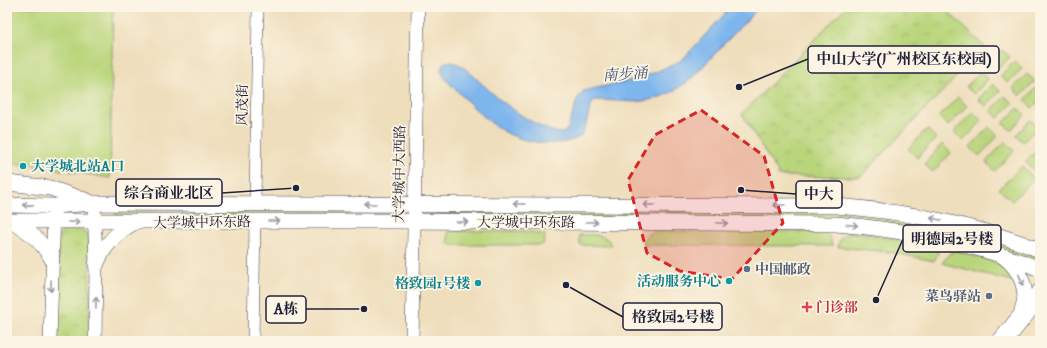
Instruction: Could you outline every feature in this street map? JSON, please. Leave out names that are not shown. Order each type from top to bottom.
[{"type":"main road","name":"大学城中大西路","points":[[418,7],[419,204]]},
{"type":"main road","name":"大学城中大西路","points":[[412,341],[427,7]]},
{"type":"main road","points":[[8,183],[50,188],[94,203],[96,265],[95,341]]},
{"type":"main road","name":"大学城中环东路","points":[[7,204],[54,206],[94,203],[837,206],[900,212],[946,221],[989,232],[1040,250]]},
{"type":"main road","points":[[50,341],[54,206]]},
{"type":"main road","name":"大学城中环东路","points":[[9,221],[418,221],[836,224],[897,230],[960,243],[1004,256],[1040,269]]},
{"type":"main road","points":[[9,221],[38,239],[52,259]]},
{"type":"main road","name":"大学城中大西路","points":[[418,221],[421,341]]},
{"type":"main road","points":[[96,265],[110,240],[123,229],[137,222]]},
{"type":"main road","points":[[1004,256],[1014,266],[1023,284],[1025,296],[1022,310]]},
{"type":"street","name":"风茂街","points":[[255,204],[258,7]]},
{"type":"street","points":[[253,341],[255,221]]},
{"type":"street","points":[[997,341],[1040,288]]},
{"type":"street","points":[[1008,341],[1040,301]]},
{"type":"highlighted area","points":[[701,110],[764,156],[783,223],[732,279],[680,271],[647,253],[628,180],[655,135]]},
{"type":"green space","points":[[7,7],[113,7],[110,178],[31,165],[7,164]]},
{"type":"green space","points":[[846,7],[943,7],[985,47],[860,177],[778,176],[778,173],[742,114]]},
{"type":"green space","points":[[1002,50],[1010,57],[995,72],[988,65]]},
{"type":"green space","points":[[1015,61],[1022,69],[1008,83],[1000,76]]},
{"type":"green space","points":[[980,72],[988,79],[974,94],[966,87]]},
{"type":"green space","points":[[1027,74],[1035,81],[1020,96],[1013,88]]},
{"type":"green space","points":[[993,84],[1000,91],[986,106],[978,99]]},
{"type":"green space","points":[[1039,85],[1040,100],[1032,108],[1025,100]]},
{"type":"green space","points":[[1005,96],[1013,103],[998,118],[991,111]]},
{"type":"green space","points":[[958,97],[967,106],[948,126],[939,117]]},
{"type":"green space","points":[[1018,108],[1025,115],[1011,130],[1003,123]]},
{"type":"green space","points":[[973,112],[982,121],[963,141],[954,132]]},
{"type":"green space","points":[[1030,120],[1038,127],[1023,142],[1016,135]]},
{"type":"green space","points":[[989,127],[998,136],[979,156],[970,147]]},
{"type":"green space","points":[[927,129],[936,138],[917,158],[908,149]]},
{"type":"green space","points":[[1005,142],[1014,151],[995,171],[986,162]]},
{"type":"green space","points":[[942,144],[951,153],[933,172],[924,164]]},
{"type":"green space","points":[[1040,147],[1040,172],[1038,174],[1025,162]]},
{"type":"green space","points":[[1022,166],[1034,178],[1012,201],[999,189]]},
{"type":"green space","points":[[402,210],[402,214],[116,216],[116,211]]},
{"type":"green space","points":[[839,211],[944,226],[1040,255],[1040,264],[951,236],[436,215],[437,212]]},
{"type":"green space","points":[[70,229],[81,229],[89,235],[90,341],[56,341],[59,236],[62,232]]},
{"type":"green space","points":[[448,231],[525,231],[545,235],[544,243],[542,245],[451,245],[448,243]]},
{"type":"green space","points":[[656,231],[823,232],[831,239],[832,246],[643,245],[646,236]]},
{"type":"green space","points":[[853,233],[901,239],[932,245],[937,248],[938,253],[934,261],[890,252],[838,247],[842,237]]},
{"type":"green space","points":[[579,235],[602,236],[606,238],[611,246],[580,245]]},
{"type":"green space","points":[[954,251],[1004,265],[1015,281],[942,263],[949,254]]},
{"type":"water","points":[[731,7],[759,7],[690,80],[672,92],[658,98],[638,102],[595,100],[590,109],[584,131],[574,140],[566,142],[533,142],[521,139],[500,129],[463,97],[448,82],[441,71],[445,62],[458,64],[505,104],[525,118],[546,129],[564,133],[568,128],[577,100],[583,91],[628,81],[656,72],[682,60]]},
{"type":"place","name":"中山大学(广州校区东校园)","points":[[739,87]]},
{"type":"place","name":"大学城北站A口","points":[[23,166]]},
{"type":"place","name":"综合商业北区","points":[[296,188]]},
{"type":"place","name":"中大","points":[[741,190]]},
{"type":"place","name":"中国邮政","points":[[747,269]]},
{"type":"place","name":"活动服务中心","points":[[729,281]]},
{"type":"place","name":"格致园1号楼","points":[[478,283]]},
{"type":"place","name":"格致园2号楼","points":[[566,285]]},
{"type":"place","name":"菜鸟驿站","points":[[989,296]]},
{"type":"place","name":"明德园2号楼","points":[[876,300]]},
{"type":"place","name":"门诊部","points":[[807,307]]},
{"type":"place","name":"A栋","points":[[364,309]]},
{"type":"water label","name":"南步涌","points":[[625,74]]}]
